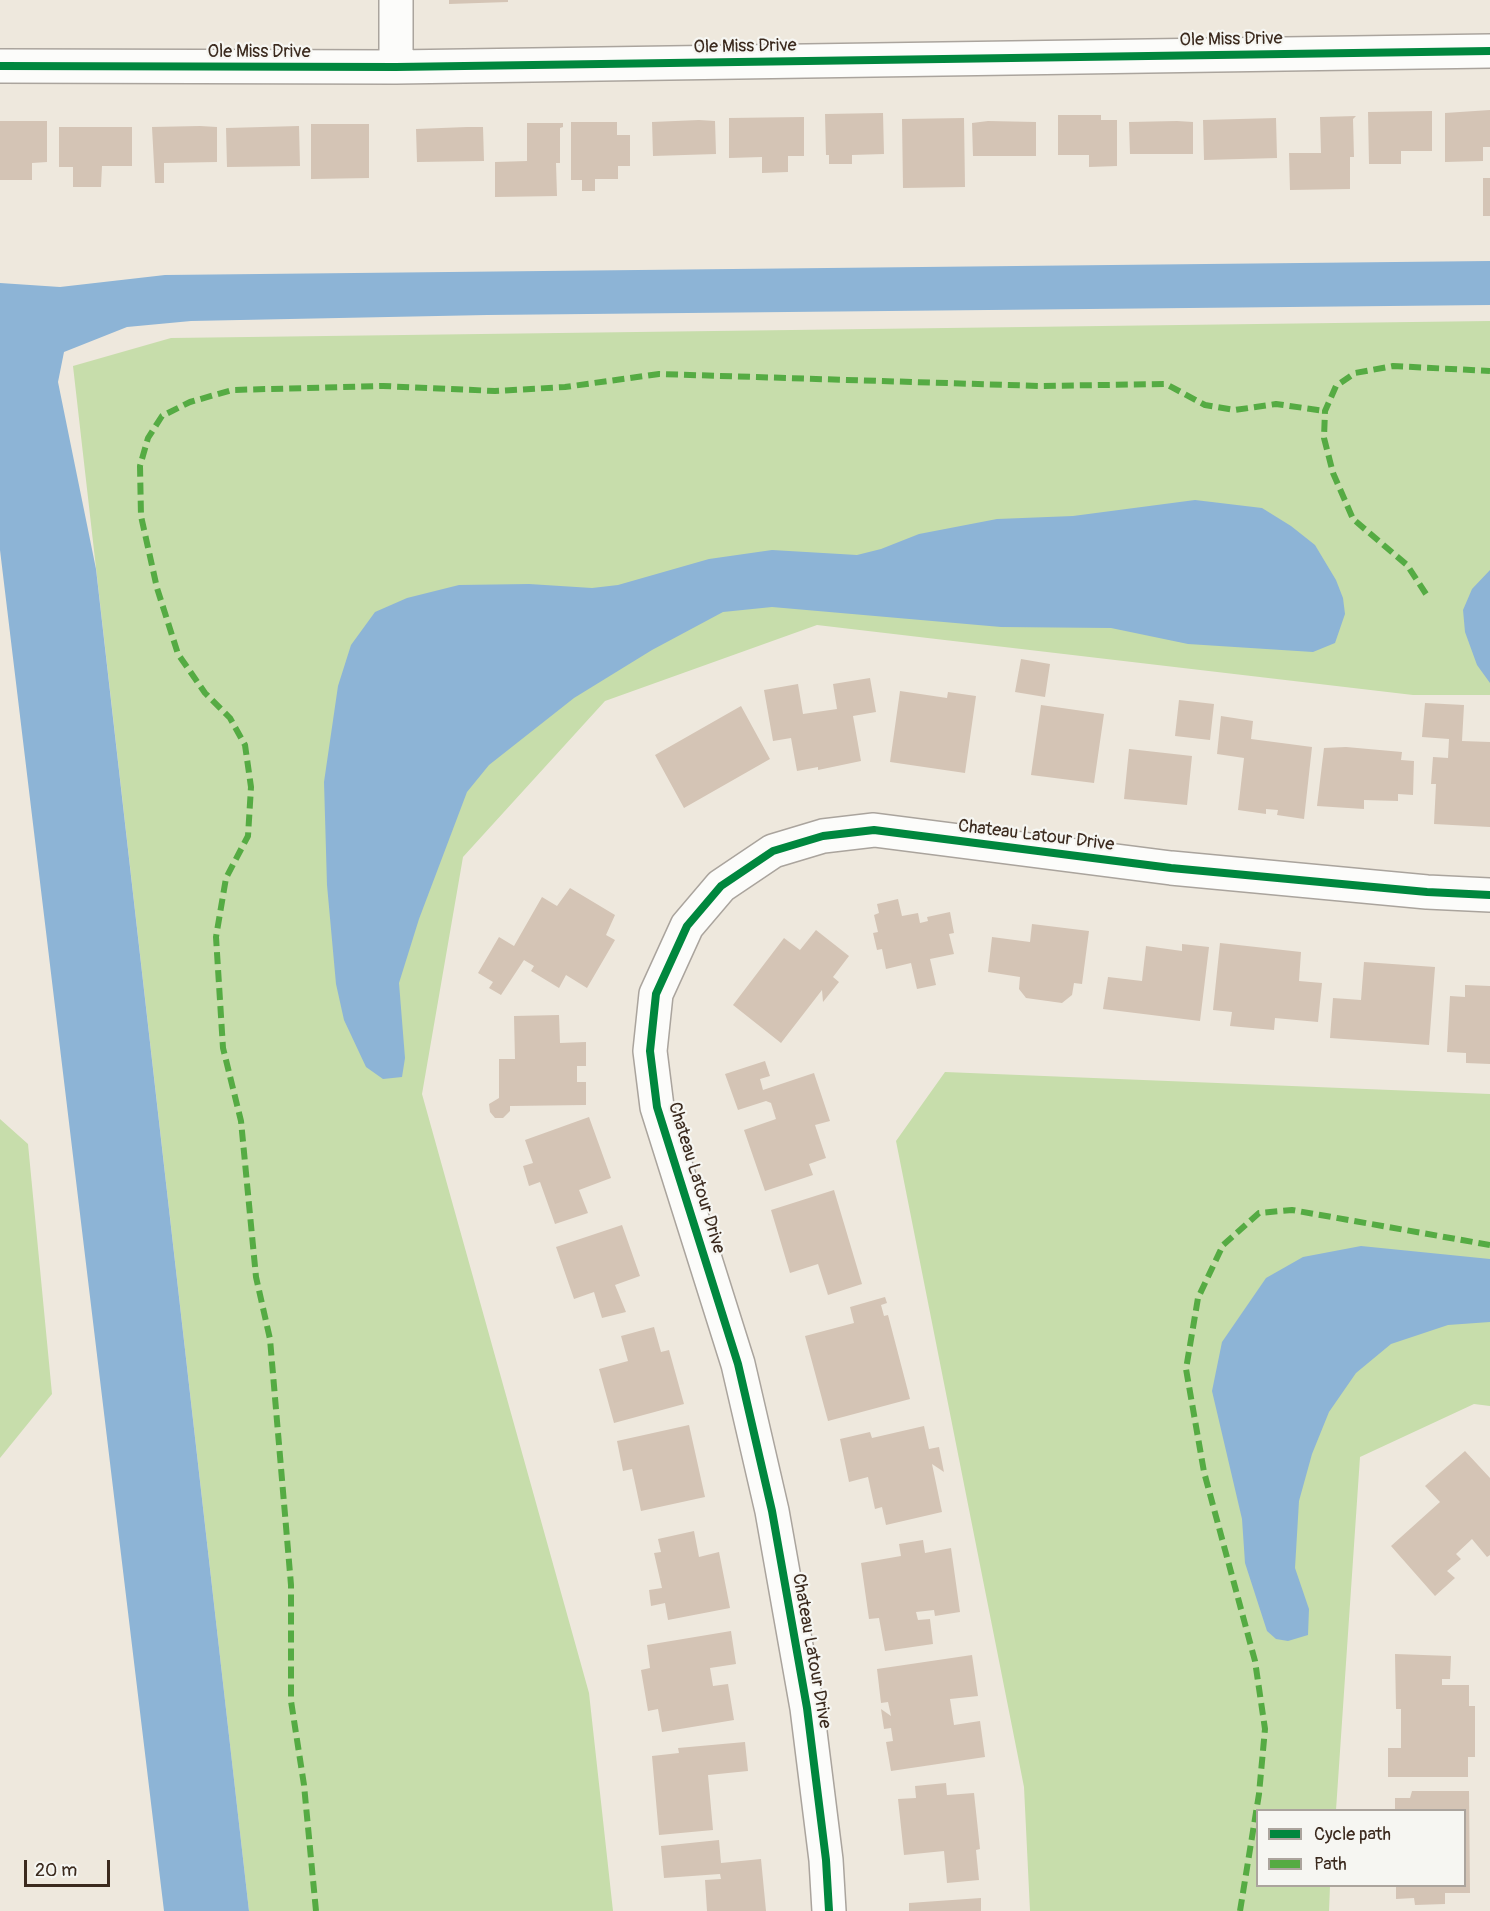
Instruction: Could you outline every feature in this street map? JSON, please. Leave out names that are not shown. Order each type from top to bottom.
[{"type":"street","points":[[396,0],[396,67]]},
{"type":"street","name":"Ole Miss Drive","points":[[0,66],[396,67],[1490,51]]},
{"type":"street","name":"Chateau Latour Drive","points":[[828,1911],[826,1860],[807,1708],[772,1511],[738,1364],[657,1107],[650,1051],[656,994],[687,926],[721,886],[773,851],[823,836],[874,830],[1171,868],[1427,892],[1490,895]]},
{"type":"green space","points":[[1490,321],[1490,695],[1413,695],[817,625],[605,701],[463,857],[422,1094],[589,1693],[613,1911],[249,1911],[73,366],[171,338]]},
{"type":"green space","points":[[945,1072],[1490,1094],[1490,1406],[1474,1404],[1360,1457],[1336,1809],[1256,1809],[1256,1887],[1330,1887],[1329,1911],[1030,1911],[1024,1787],[896,1141]]},
{"type":"green space","points":[[0,1119],[28,1144],[52,1394],[0,1458]]},
{"type":"water","points":[[1490,261],[1490,305],[487,315],[191,321],[127,327],[64,352],[58,382],[96,569],[249,1911],[164,1911],[0,550],[0,283],[60,287],[165,275]]},
{"type":"water","points":[[1195,500],[1262,508],[1291,526],[1315,545],[1336,580],[1343,598],[1345,614],[1335,643],[1313,652],[1188,644],[1111,628],[1001,627],[772,607],[723,612],[652,650],[574,698],[489,765],[467,792],[419,919],[399,983],[405,1058],[402,1077],[383,1079],[366,1067],[344,1020],[336,984],[327,885],[324,782],[338,686],[351,645],[375,612],[407,598],[459,585],[529,584],[592,588],[618,585],[709,559],[772,550],[857,555],[881,549],[919,534],[997,519],[1073,516]]},
{"type":"water","points":[[1490,570],[1490,683],[1477,665],[1465,632],[1463,610],[1472,589]]},
{"type":"water","points":[[1361,1246],[1490,1259],[1490,1322],[1448,1325],[1391,1344],[1356,1373],[1329,1412],[1312,1454],[1299,1501],[1295,1568],[1309,1609],[1308,1635],[1288,1641],[1276,1639],[1267,1631],[1245,1563],[1242,1519],[1212,1391],[1222,1342],[1266,1278],[1303,1257]]},
{"type":"building","points":[[449,0],[508,0],[508,2],[449,4]]},
{"type":"building","points":[[1490,110],[1490,147],[1483,147],[1483,161],[1445,162],[1445,113]]},
{"type":"building","points":[[1432,111],[1432,151],[1401,151],[1401,164],[1369,164],[1368,112]]},
{"type":"building","points":[[883,113],[884,154],[852,155],[852,164],[829,164],[829,155],[826,155],[825,114]]},
{"type":"building","points":[[1058,115],[1101,115],[1101,120],[1117,120],[1117,166],[1089,167],[1089,155],[1058,155]]},
{"type":"building","points":[[1356,116],[1353,119],[1354,157],[1350,157],[1350,189],[1290,190],[1289,153],[1321,153],[1320,117]]},
{"type":"building","points":[[804,117],[804,156],[788,156],[788,172],[762,173],[762,157],[729,158],[729,118]]},
{"type":"building","points":[[964,118],[965,187],[903,188],[902,119]]},
{"type":"building","points":[[1276,118],[1277,158],[1204,160],[1203,120]]},
{"type":"building","points":[[0,121],[47,121],[47,162],[32,163],[32,180],[0,180]]},
{"type":"building","points":[[715,121],[716,154],[653,156],[652,122]]},
{"type":"building","points":[[571,122],[617,122],[617,135],[630,135],[630,166],[618,166],[618,179],[595,179],[595,191],[582,191],[582,180],[571,180]]},
{"type":"building","points":[[1036,122],[1036,156],[973,156],[972,123]]},
{"type":"building","points":[[1129,122],[1193,122],[1193,154],[1130,154]]},
{"type":"building","points":[[527,123],[563,123],[563,127],[560,128],[560,163],[556,163],[557,196],[495,197],[495,162],[527,161]]},
{"type":"building","points":[[311,124],[369,124],[369,178],[311,179]]},
{"type":"building","points":[[299,126],[300,166],[227,167],[226,128]]},
{"type":"building","points":[[59,127],[132,127],[132,166],[102,166],[101,187],[73,187],[73,167],[59,167]]},
{"type":"building","points":[[152,127],[217,127],[217,162],[164,163],[164,183],[155,183]]},
{"type":"building","points":[[483,127],[484,161],[417,162],[416,129]]},
{"type":"building","points":[[1483,178],[1490,178],[1490,216],[1483,216]]},
{"type":"building","points":[[1021,659],[1050,664],[1045,697],[1015,692]]},
{"type":"building","points":[[870,678],[876,712],[853,716],[861,761],[818,770],[818,767],[797,771],[791,738],[773,741],[764,690],[798,684],[803,714],[837,709],[833,684]]},
{"type":"building","points":[[900,691],[947,698],[948,692],[976,696],[965,773],[890,762]]},
{"type":"building","points":[[1179,700],[1214,704],[1210,740],[1175,736]]},
{"type":"building","points":[[1425,703],[1464,705],[1462,741],[1490,742],[1490,827],[1434,824],[1436,784],[1431,784],[1433,757],[1448,758],[1449,739],[1422,737]]},
{"type":"building","points":[[1041,705],[1104,714],[1094,783],[1031,775]]},
{"type":"building","points":[[741,706],[770,759],[684,808],[655,755]]},
{"type":"building","points":[[1221,716],[1253,721],[1251,739],[1312,747],[1304,819],[1277,815],[1278,810],[1266,809],[1266,814],[1238,810],[1244,758],[1217,754]]},
{"type":"building","points":[[1346,747],[1402,752],[1401,760],[1414,761],[1413,795],[1398,794],[1398,801],[1364,800],[1364,809],[1317,806],[1324,748]]},
{"type":"building","points":[[1129,749],[1192,756],[1187,805],[1124,799]]},
{"type":"building","points":[[570,888],[615,915],[606,935],[615,940],[587,988],[566,975],[559,988],[531,971],[534,966],[524,960],[501,995],[489,988],[493,982],[478,973],[499,937],[514,946],[542,897],[557,906]]},
{"type":"building","points":[[898,899],[902,916],[918,913],[920,923],[928,921],[927,917],[950,912],[954,933],[949,934],[954,954],[930,959],[936,985],[917,989],[911,963],[886,969],[882,949],[877,950],[873,933],[878,932],[874,915],[879,913],[877,904]]},
{"type":"building","points":[[1032,924],[1089,931],[1082,984],[1074,983],[1072,995],[1062,1003],[1026,998],[1019,989],[1020,977],[988,972],[992,937],[1030,942]]},
{"type":"building","points":[[816,930],[849,956],[833,977],[839,982],[823,1002],[822,990],[781,1043],[733,1005],[784,938],[800,950]]},
{"type":"building","points":[[1220,943],[1301,952],[1299,981],[1322,983],[1318,1022],[1275,1018],[1274,1030],[1230,1026],[1232,1012],[1213,1010]]},
{"type":"building","points":[[1182,944],[1209,947],[1200,1021],[1103,1009],[1108,977],[1142,981],[1146,946],[1182,951]]},
{"type":"building","points":[[1364,962],[1435,967],[1429,1045],[1330,1038],[1333,998],[1361,1000]]},
{"type":"building","points":[[1465,985],[1490,986],[1490,1064],[1466,1063],[1466,1053],[1447,1052],[1450,996],[1465,997]]},
{"type":"building","points":[[559,1015],[560,1043],[586,1042],[586,1066],[577,1066],[577,1082],[586,1082],[586,1105],[510,1106],[510,1111],[503,1118],[495,1118],[490,1112],[489,1104],[499,1098],[499,1059],[515,1059],[514,1016]]},
{"type":"building","points":[[765,1061],[770,1076],[760,1079],[763,1090],[814,1073],[830,1121],[815,1125],[826,1158],[809,1164],[813,1175],[765,1191],[744,1130],[776,1119],[771,1103],[766,1101],[738,1110],[725,1074]]},
{"type":"building","points":[[589,1117],[611,1178],[579,1190],[588,1213],[555,1224],[540,1182],[529,1186],[523,1166],[533,1163],[525,1140]]},
{"type":"building","points":[[834,1190],[862,1284],[828,1295],[818,1264],[790,1273],[771,1210]]},
{"type":"building","points":[[622,1225],[640,1276],[615,1285],[626,1312],[602,1318],[594,1292],[574,1299],[556,1247]]},
{"type":"building","points":[[885,1297],[887,1303],[881,1305],[884,1316],[888,1315],[910,1399],[828,1421],[805,1336],[854,1323],[850,1307]]},
{"type":"building","points":[[654,1327],[661,1352],[669,1350],[684,1404],[614,1423],[599,1369],[628,1361],[621,1336]]},
{"type":"building","points":[[689,1425],[705,1497],[641,1511],[632,1469],[623,1471],[617,1441]]},
{"type":"building","points":[[924,1426],[929,1449],[939,1447],[944,1472],[932,1464],[942,1512],[886,1525],[882,1507],[875,1509],[868,1477],[849,1482],[840,1439],[870,1432],[872,1438]]},
{"type":"building","points":[[1465,1451],[1490,1478],[1490,1555],[1487,1557],[1472,1539],[1456,1554],[1461,1559],[1447,1571],[1455,1578],[1435,1596],[1391,1546],[1440,1502],[1425,1486]]},
{"type":"building","points":[[694,1531],[699,1557],[719,1552],[730,1608],[668,1620],[665,1603],[651,1606],[649,1590],[662,1588],[654,1553],[661,1552],[658,1539]]},
{"type":"building","points":[[923,1540],[925,1553],[951,1548],[960,1612],[935,1616],[934,1610],[916,1612],[918,1620],[930,1619],[933,1644],[885,1651],[879,1618],[869,1619],[861,1563],[901,1556],[899,1544]]},
{"type":"building","points":[[731,1631],[736,1664],[710,1668],[713,1686],[728,1684],[734,1720],[662,1732],[658,1709],[648,1711],[641,1670],[650,1668],[647,1645]]},
{"type":"building","points":[[1395,1654],[1451,1656],[1450,1679],[1442,1679],[1442,1685],[1469,1685],[1469,1706],[1475,1706],[1475,1757],[1468,1757],[1468,1777],[1388,1777],[1388,1748],[1401,1748],[1401,1709],[1396,1709]]},
{"type":"building","points":[[972,1655],[978,1696],[950,1699],[954,1725],[980,1721],[985,1757],[891,1771],[886,1742],[893,1741],[891,1728],[884,1729],[881,1709],[891,1716],[888,1702],[881,1703],[877,1669]]},
{"type":"building","points":[[745,1742],[748,1771],[708,1775],[713,1830],[659,1835],[652,1756],[679,1753],[678,1748]]},
{"type":"building","points":[[946,1783],[947,1795],[974,1793],[980,1849],[976,1850],[979,1880],[947,1883],[944,1851],[904,1855],[898,1799],[916,1798],[915,1786]]},
{"type":"building","points":[[1412,1791],[1469,1791],[1470,1893],[1445,1893],[1445,1904],[1415,1905],[1414,1898],[1396,1899],[1396,1887],[1466,1887],[1466,1809],[1395,1809],[1395,1798],[1410,1798]]},
{"type":"building","points":[[719,1840],[721,1863],[761,1859],[766,1911],[707,1911],[705,1880],[721,1879],[720,1874],[664,1878],[661,1846]]},
{"type":"building","points":[[981,1898],[981,1911],[909,1911],[909,1903]]},
{"type":"marked path","points":[[1426,594],[1407,565],[1353,519],[1333,473],[1324,438],[1325,411],[1336,386],[1355,373],[1393,366],[1490,371]]},
{"type":"marked path","points":[[316,1911],[304,1785],[291,1701],[291,1585],[270,1339],[256,1277],[241,1121],[223,1048],[216,937],[226,878],[248,836],[251,787],[245,745],[230,718],[205,693],[178,654],[157,588],[141,516],[140,466],[148,438],[162,416],[190,402],[232,390],[383,386],[495,391],[565,387],[659,374],[1040,386],[1166,384],[1205,405],[1235,410],[1276,404],[1325,411]]},
{"type":"marked path","points":[[1257,1809],[1265,1729],[1255,1661],[1204,1472],[1186,1369],[1198,1298],[1223,1245],[1259,1213],[1292,1210],[1490,1245]]},
{"type":"marked path","points":[[1240,1911],[1256,1812]]},
{"type":"cycle path","points":[[0,66],[396,67],[1490,51]]},
{"type":"cycle path","points":[[829,1911],[826,1860],[807,1708],[772,1511],[738,1364],[657,1107],[650,1051],[656,994],[687,926],[721,886],[773,851],[823,836],[874,830],[1171,868],[1427,892],[1490,895]]}]
